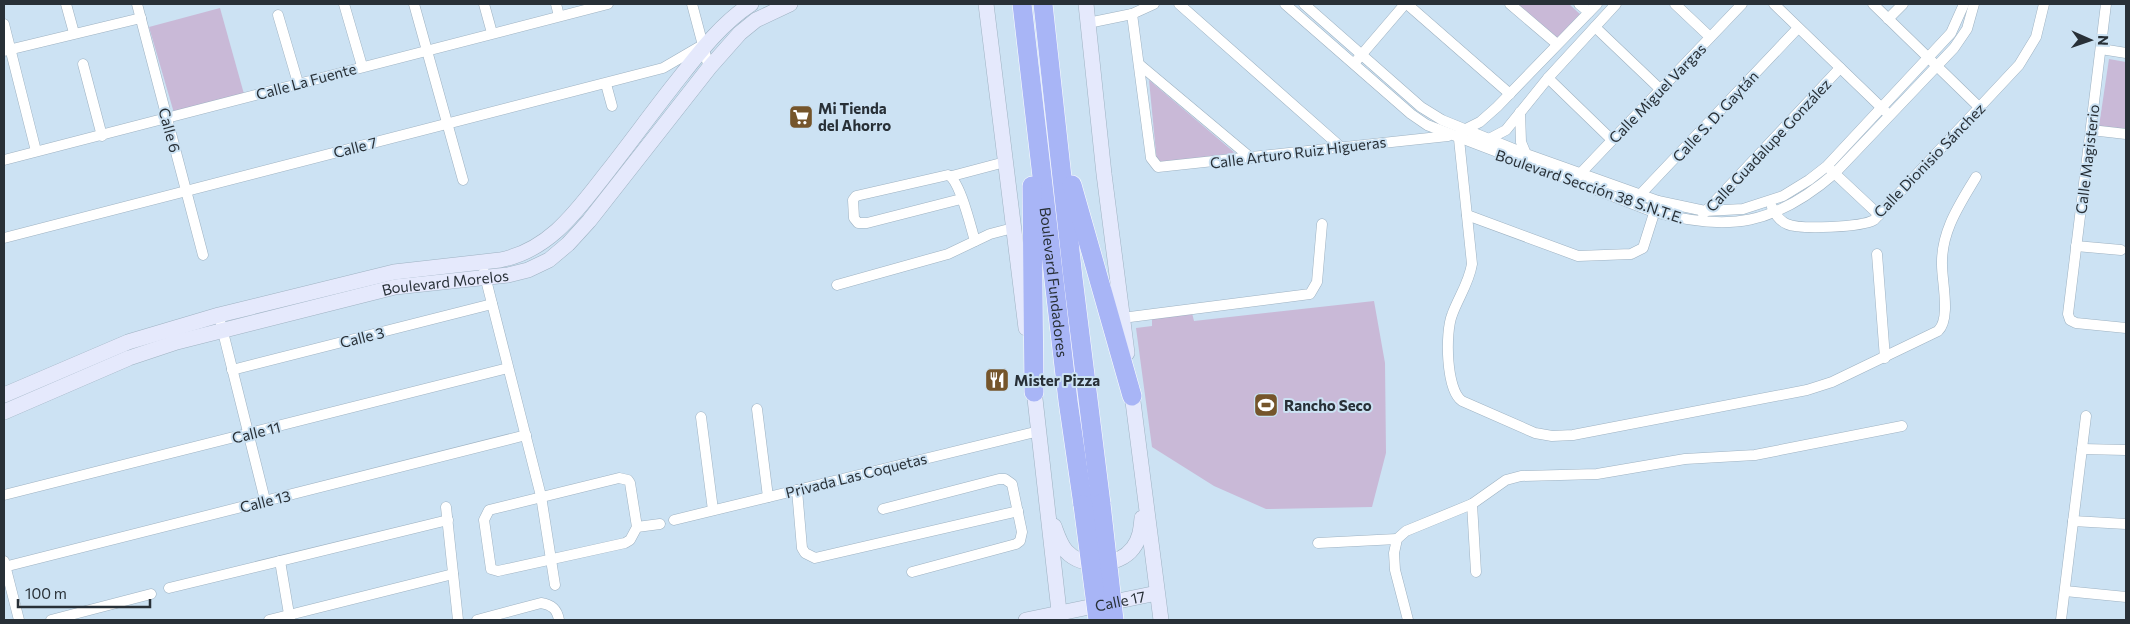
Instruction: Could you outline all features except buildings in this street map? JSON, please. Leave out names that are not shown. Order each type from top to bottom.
[{"type":"highway","name":"Boulevard Fundadores","points":[[1043,4],[1114,620]]},
{"type":"highway","points":[[1047,40],[1049,4]]},
{"type":"highway","name":"Boulevard Fundadores","points":[[1022,8],[1068,401],[1098,620]]},
{"type":"highway","points":[[1034,115],[1032,203],[1035,396]]},
{"type":"highway","points":[[1057,134],[1132,396]]},
{"type":"street","points":[[66,4],[74,33]]},
{"type":"street","name":"Calle 6","points":[[137,4],[203,255]]},
{"type":"street","points":[[344,4],[362,66]]},
{"type":"street","points":[[414,4],[463,180]]},
{"type":"street","points":[[484,4],[492,33]]},
{"type":"street","points":[[556,4],[558,16]]},
{"type":"street","name":"Calle La Fuente","points":[[4,160],[608,4]]},
{"type":"street","points":[[692,4],[702,48],[709,68]]},
{"type":"street","name":"Boulevard Morelos","points":[[4,395],[128,342],[219,315],[394,272],[517,257],[544,243],[573,216],[702,48],[748,4]]},
{"type":"street","name":"Boulevard Morelos","points":[[4,412],[129,358],[223,331],[395,288],[485,278],[528,270],[548,260],[568,244],[589,221],[709,68],[740,32],[756,20],[790,4]]},
{"type":"street","points":[[986,4],[1035,396],[1060,616]]},
{"type":"street","points":[[1086,4],[1122,318],[1160,620]]},
{"type":"street","points":[[1088,23],[1132,14],[1154,4]]},
{"type":"street","points":[[1179,4],[1342,148]]},
{"type":"street","name":"Boulevard Sección 38 S.N.T.E.","points":[[1285,4],[1420,121],[1458,135],[1490,140],[1658,201],[1705,211],[1743,209],[1770,202],[1831,169],[1882,108],[1951,33],[1964,4]]},
{"type":"street","points":[[1353,64],[1406,4],[1510,94]]},
{"type":"street","points":[[1510,4],[1557,44]]},
{"type":"street","points":[[1579,4],[1589,12]]},
{"type":"street","points":[[1597,4],[1487,116],[1458,135],[1471,257],[1468,279],[1450,324],[1450,370],[1454,391],[1462,401],[1543,435],[1573,435],[1799,392],[1832,382],[1938,331],[1943,324],[1942,264],[1944,242],[1951,222],[1976,177]]},
{"type":"street","name":"Boulevard Sección 38 S.N.T.E.","points":[[1472,144],[1490,140],[1506,130],[1548,78],[1616,4]]},
{"type":"street","points":[[1675,4],[1710,38]]},
{"type":"street","name":"Calle Miguel Vargas","points":[[1572,182],[1742,4]]},
{"type":"street","points":[[1774,4],[1890,116]]},
{"type":"street","points":[[1873,4],[1980,108]]},
{"type":"street","points":[[1888,19],[1903,4]]},
{"type":"street","name":"Boulevard Sección 38 S.N.T.E.","points":[[1309,5],[1361,55],[1422,107],[1472,144],[1654,212],[1695,222],[1741,221],[1775,213],[1800,201],[1831,169],[1890,116],[1938,67],[1964,34],[1974,4]]},
{"type":"street","name":"Calle Dionisio Sánchez","points":[[1775,213],[1782,222],[1796,227],[1865,224],[1879,215],[2019,65],[2032,46],[2040,26],[2044,4]]},
{"type":"street","name":"Calle Magisterio","points":[[2106,4],[2068,314],[2070,320],[2076,324],[2126,328]]},
{"type":"street","points":[[1301,18],[1309,5]]},
{"type":"street","points":[[1132,14],[1140,65],[1251,158]]},
{"type":"street","points":[[278,15],[298,83]]},
{"type":"street","points":[[7,50],[141,18]]},
{"type":"street","points":[[4,24],[7,50],[36,152]]},
{"type":"street","points":[[1595,27],[1660,89]]},
{"type":"street","name":"Calle S. D. Gaytán","points":[[1632,204],[1798,28]]},
{"type":"street","name":"Calle 7","points":[[4,238],[606,84],[663,68],[702,48]]},
{"type":"street","points":[[2101,49],[2126,52]]},
{"type":"street","points":[[83,64],[102,136]]},
{"type":"street","name":"Calle Arturo Ruiz Higueras","points":[[1140,65],[1151,158],[1155,166],[1251,158],[1458,135]]},
{"type":"street","name":"Calle Guadalupe González","points":[[1695,222],[1840,68]]},
{"type":"street","points":[[1548,78],[1612,140]]},
{"type":"street","points":[[606,84],[612,106]]},
{"type":"street","name":"Boulevard Sección 38 S.N.T.E.","points":[[1520,112],[1520,133],[1526,154]]},
{"type":"street","points":[[2091,130],[2126,134]]},
{"type":"street","points":[[961,199],[867,223],[858,222],[854,218],[853,200],[856,196],[938,176],[952,176],[1005,162]]},
{"type":"street","points":[[1831,169],[1879,215]]},
{"type":"street","points":[[952,176],[975,241]]},
{"type":"street","points":[[1467,215],[1570,254],[1590,256],[1630,254],[1643,248],[1658,201]]},
{"type":"street","points":[[1770,202],[1775,213]]},
{"type":"street","points":[[1122,318],[1310,294],[1316,282],[1322,224]]},
{"type":"street","points":[[837,285],[948,254],[975,241],[1014,228]]},
{"type":"street","points":[[2076,246],[2121,250]]},
{"type":"street","points":[[1877,254],[1885,358]]},
{"type":"street","points":[[482,262],[541,496],[555,585]]},
{"type":"street","name":"Calle 3","points":[[232,370],[492,304]]},
{"type":"street","points":[[219,315],[265,500]]},
{"type":"street","name":"Calle 11","points":[[4,495],[508,368]]},
{"type":"street","points":[[757,409],[768,497]]},
{"type":"street","points":[[2061,620],[2086,416]]},
{"type":"street","points":[[701,417],[713,510]]},
{"type":"street","name":"Privada Las Coquetas","points":[[674,520],[797,490],[1038,425]]},
{"type":"street","points":[[1408,620],[1395,570],[1394,553],[1397,539],[1406,531],[1472,504],[1499,484],[1514,477],[1603,474],[1685,459],[1755,455],[1902,426]]},
{"type":"street","name":"Calle 13","points":[[4,565],[526,436]]},
{"type":"street","points":[[2082,449],[2126,450]]},
{"type":"street","points":[[624,478],[630,484],[637,528],[634,535],[625,543],[498,572],[491,569],[488,564],[485,514],[494,508],[541,496],[624,478]]},
{"type":"street","points":[[883,509],[1004,479],[1012,484],[1022,537],[1016,544],[912,572]]},
{"type":"street","points":[[797,490],[802,548],[805,553],[815,558],[1018,511]]},
{"type":"street","points":[[1046,496],[1060,541],[1066,550],[1082,562],[1098,563],[1125,556],[1139,539],[1144,493]]},
{"type":"street","points":[[1472,504],[1476,572]]},
{"type":"street","points":[[446,507],[458,620]]},
{"type":"street","points":[[169,588],[448,520]]},
{"type":"street","points":[[2074,521],[2126,524]]},
{"type":"street","points":[[637,528],[660,524]]},
{"type":"street","points":[[1318,543],[1397,539]]},
{"type":"street","points":[[280,561],[290,618]]},
{"type":"street","points":[[4,565],[19,620]]},
{"type":"street","points":[[269,620],[290,618],[453,574]]},
{"type":"street","points":[[2065,591],[2126,597]]},
{"type":"street","name":"Calle 17","points":[[1026,620],[1060,616],[1157,593]]},
{"type":"street","points":[[51,620],[72,618],[151,594]]},
{"type":"street","points":[[478,620],[541,603],[548,604],[554,608],[559,620]]},
{"type":"shaded area","points":[[1515,4],[1569,4],[1580,14],[1556,39]]},
{"type":"shaded area","points":[[220,8],[244,94],[174,113],[149,27]]},
{"type":"shaded area","points":[[2109,59],[2126,62],[2126,129],[2099,126]]},
{"type":"shaded area","points":[[1149,80],[1235,153],[1157,163]]},
{"type":"shaded area","name":"Rancho Seco","points":[[1374,301],[1385,363],[1386,453],[1372,507],[1266,509],[1214,486],[1152,447],[1136,328],[1152,326],[1152,317],[1192,313],[1194,321]]},
{"type":"place","name":"Mi Tienda del Ahorro","points":[[801,117]]},
{"type":"place","name":"Mister Pizza","points":[[997,380]]},
{"type":"place","name":"Rancho Seco","points":[[1266,405]]}]
